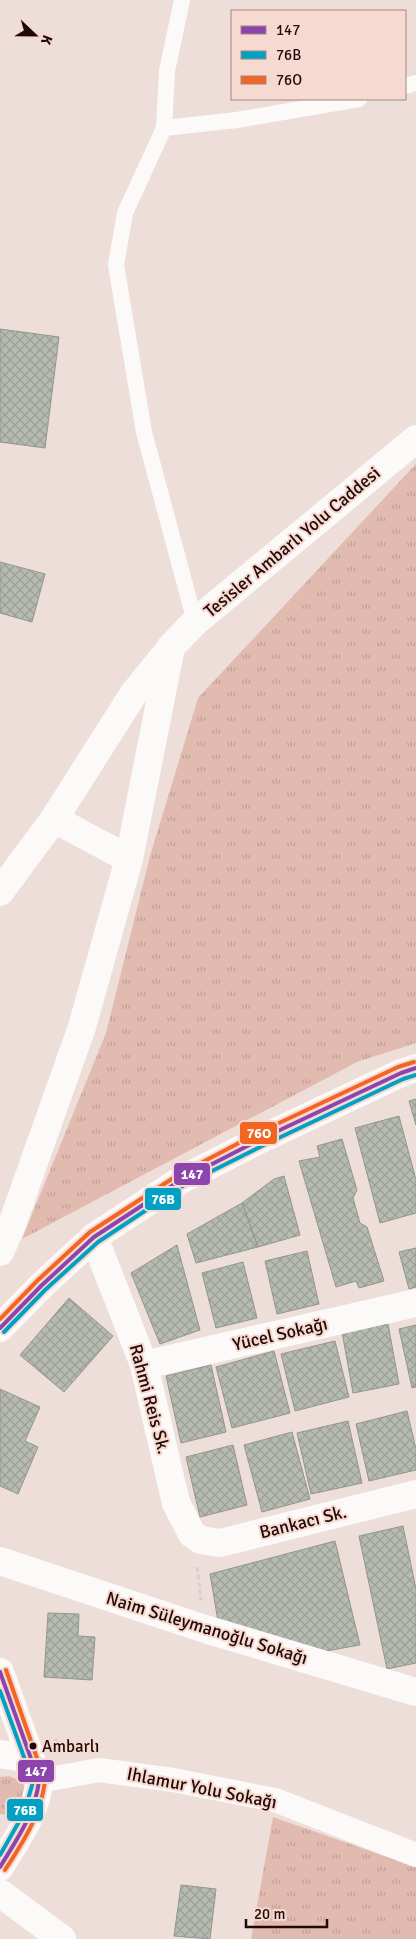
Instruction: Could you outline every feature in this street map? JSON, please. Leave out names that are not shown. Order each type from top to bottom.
[{"type":"street","name":"Tesisler Ambarlı Yolu Caddesi","points":[[0,892],[54,819],[134,692],[171,647],[195,622],[416,439]]},
{"type":"street","points":[[0,1252],[11,1227],[82,1027],[129,859],[171,647]]},
{"type":"street","points":[[54,819],[129,859]]},
{"type":"street","points":[[0,1328],[41,1286],[94,1237],[182,1180],[263,1138],[401,1073],[416,1068]]},
{"type":"street","name":"Rahmi Reis Sk.","points":[[94,1237],[144,1364],[176,1503],[192,1534]]},
{"type":"street","name":"Yücel Sokağı","points":[[144,1364],[416,1303]]},
{"type":"street","name":"Bankacı Sk.","points":[[192,1534],[201,1540],[220,1543],[415,1500]]},
{"type":"street","name":"Naim Süleymanoğlu Sokağı","points":[[0,1561],[205,1629],[416,1692]]},
{"type":"street","points":[[0,1672],[35,1772],[38,1795],[32,1812],[0,1867]]},
{"type":"street","points":[[0,1754],[18,1757],[35,1772]]},
{"type":"street","name":"Ihlamur Yolu Sokağı","points":[[35,1772],[99,1770],[173,1780],[274,1800],[416,1855]]},
{"type":"street","points":[[0,1827],[19,1822],[32,1812]]},
{"type":"street","points":[[0,1893],[62,1939]]},
{"type":"lane","points":[[182,0],[167,71],[164,128],[124,213],[116,265],[144,432],[195,622]]},
{"type":"lane","points":[[164,128],[237,120],[353,100]]},
{"type":"path","points":[[192,1534],[205,1629]]},
{"type":"green space","points":[[416,464],[416,1043],[357,1062],[22,1239],[106,1033],[150,856],[198,698]]},
{"type":"green space","points":[[9,1776],[21,1781],[25,1787],[19,1811],[7,1815],[0,1814],[0,1777]]},
{"type":"green space","points":[[273,1817],[416,1867],[416,1939],[251,1939]]},
{"type":"building","points":[[0,329],[59,337],[45,448],[0,442]]},
{"type":"building","points":[[0,562],[45,574],[32,622],[0,613]]},
{"type":"building","points":[[416,1099],[416,1125],[409,1101]]},
{"type":"building","points":[[399,1116],[416,1180],[416,1213],[380,1223],[355,1128]]},
{"type":"building","points":[[342,1139],[357,1190],[353,1198],[360,1223],[367,1227],[384,1281],[359,1288],[356,1281],[336,1287],[299,1161],[320,1157],[317,1146]]},
{"type":"building","points":[[284,1176],[300,1235],[258,1247],[242,1203],[274,1179]]},
{"type":"building","points":[[242,1203],[258,1247],[196,1263],[187,1234]]},
{"type":"building","points":[[177,1245],[200,1330],[160,1344],[131,1273]]},
{"type":"building","points":[[416,1248],[416,1287],[409,1289],[399,1252]]},
{"type":"building","points":[[307,1251],[319,1304],[277,1314],[265,1261]]},
{"type":"building","points":[[243,1262],[257,1318],[216,1328],[202,1273]]},
{"type":"building","points":[[69,1298],[113,1336],[64,1392],[20,1355]]},
{"type":"building","points":[[388,1324],[399,1384],[353,1393],[342,1332]]},
{"type":"building","points":[[416,1325],[416,1387],[412,1388],[399,1329]]},
{"type":"building","points":[[335,1341],[349,1397],[295,1411],[281,1354]]},
{"type":"building","points":[[274,1351],[290,1413],[232,1428],[216,1367]]},
{"type":"building","points":[[211,1365],[226,1432],[181,1443],[166,1376]]},
{"type":"building","points":[[0,1389],[40,1407],[25,1441],[38,1447],[18,1494],[0,1486]]},
{"type":"building","points":[[407,1411],[416,1449],[416,1470],[369,1481],[356,1424]]},
{"type":"building","points":[[348,1421],[362,1483],[311,1494],[297,1433]]},
{"type":"building","points":[[292,1432],[310,1499],[262,1512],[244,1445]]},
{"type":"building","points":[[233,1445],[247,1505],[200,1517],[186,1457]]},
{"type":"building","points":[[403,1526],[416,1589],[416,1663],[387,1669],[359,1536]]},
{"type":"building","points":[[335,1541],[360,1645],[309,1654],[219,1627],[210,1574]]},
{"type":"building","points":[[48,1613],[79,1614],[78,1636],[95,1637],[92,1680],[44,1677]]},
{"type":"building","points":[[181,1885],[216,1889],[210,1939],[174,1936]]},
{"type":"transit line","name":"76O","points":[[0,1319],[37,1281],[90,1232],[178,1175],[260,1132],[398,1067],[414,1062]]},
{"type":"transit line","name":"147","points":[[0,1328],[41,1286],[94,1237],[181,1180],[263,1138],[401,1073],[416,1068]]},
{"type":"transit line","name":"76B","points":[[4,1332],[45,1290],[98,1242],[184,1185],[403,1079],[416,1075]]},
{"type":"transit line","name":"76O","points":[[5,1870],[25,1838],[35,1817],[40,1805],[45,1781],[6,1670]]},
{"type":"transit line","name":"147","points":[[0,1672],[39,1781],[34,1804],[19,1836],[0,1867]]},
{"type":"transit line","name":"76B","points":[[0,1691],[33,1782],[24,1813],[0,1855]]},
{"type":"place","name":"Ambarlı","points":[[33,1746]]}]
